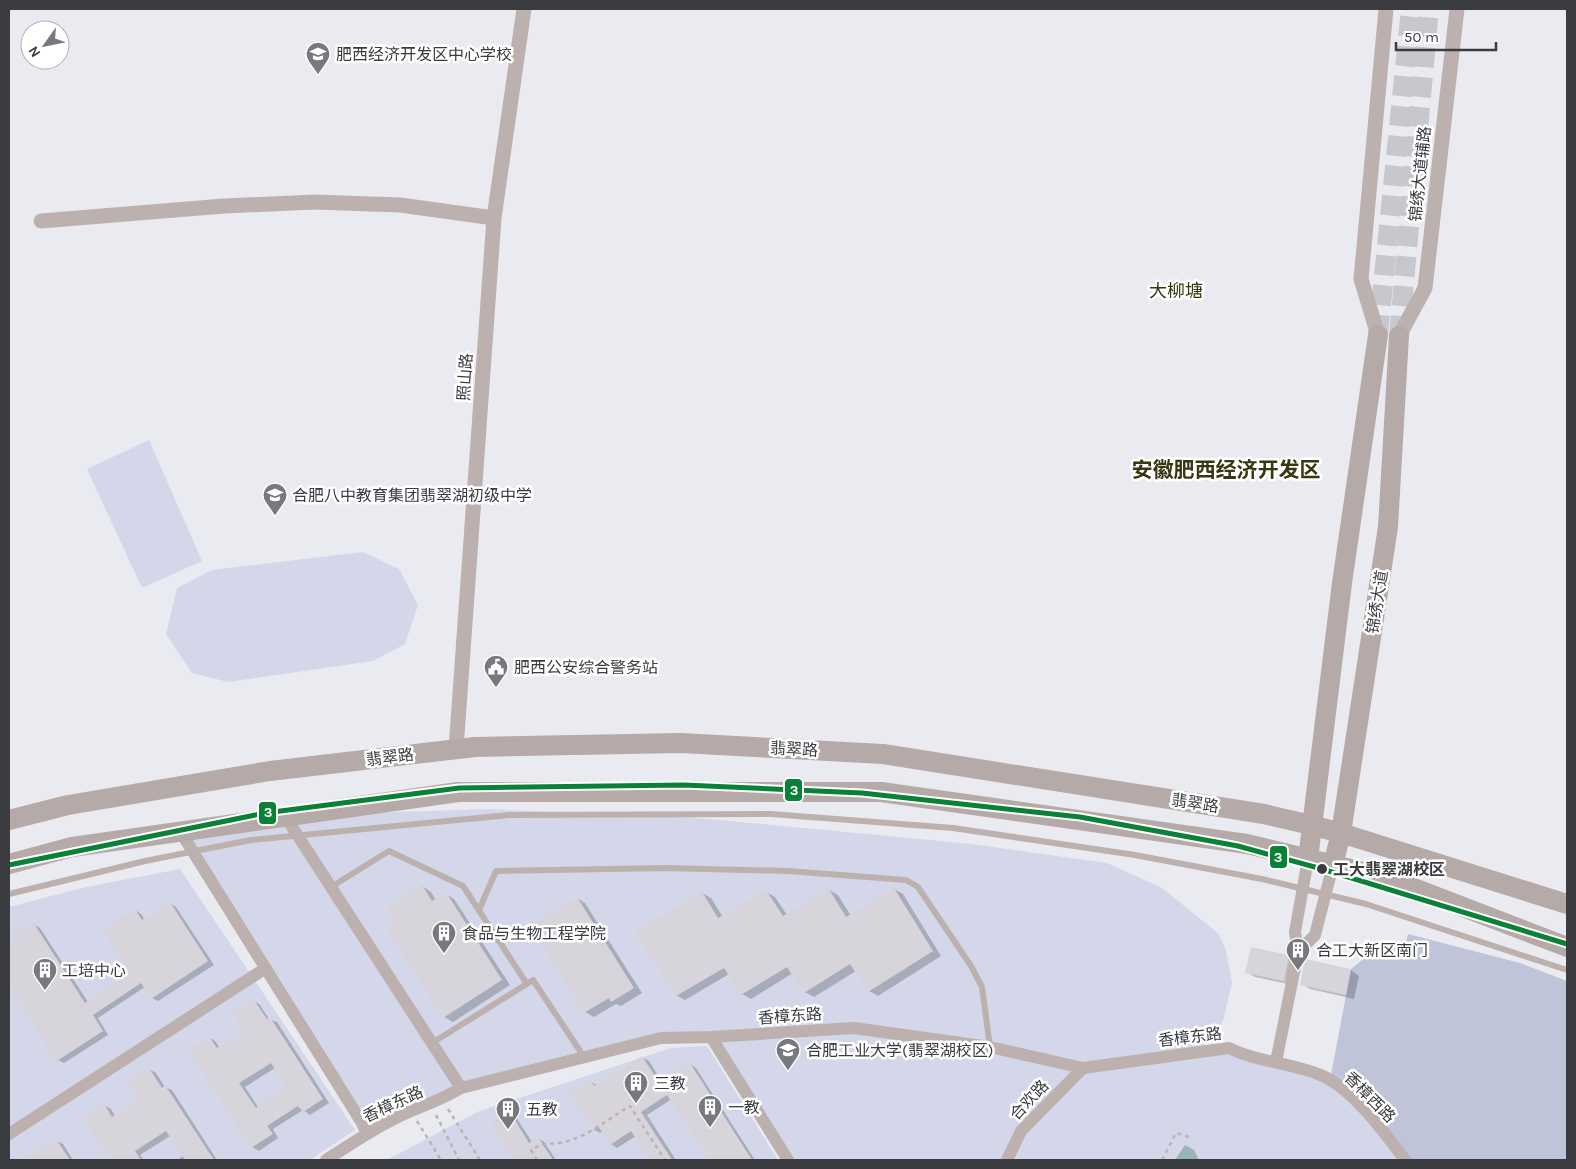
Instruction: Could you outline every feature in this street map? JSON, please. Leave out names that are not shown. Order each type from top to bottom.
[{"type":"main road","points":[[1308,858],[1342,583],[1378,335]]},
{"type":"main road","name":"锦绣大道","points":[[1333,864],[1341,833],[1388,527],[1399,336]]},
{"type":"main road","name":"翡翠路","points":[[9,820],[68,805],[270,770],[475,747],[681,743],[883,754],[1264,814],[1341,833],[1567,904]]},
{"type":"main road","name":"翡翠路","points":[[9,864],[72,847],[458,792],[881,792],[1247,844],[1388,878],[1567,947]]},
{"type":"street","name":"照山路","points":[[456,749],[494,218],[524,9]]},
{"type":"street","points":[[1378,335],[1361,279],[1386,9]]},
{"type":"street","name":"锦绣大道辅路","points":[[1399,336],[1425,288],[1457,9]]},
{"type":"street","points":[[41,221],[224,206],[315,202],[400,205],[494,218]]},
{"type":"street","points":[[285,816],[461,1088]]},
{"type":"street","points":[[180,831],[362,1122],[367,1134]]},
{"type":"street","points":[[1275,1061],[1298,952],[1295,932],[1308,858]]},
{"type":"street","points":[[1298,952],[1315,935],[1333,864]]},
{"type":"street","points":[[9,1134],[266,968]]},
{"type":"street","name":"香樟东路","points":[[326,1160],[367,1134],[411,1111],[436,1102],[461,1088],[661,1038],[711,1037],[854,1028],[990,1047],[1083,1068],[1229,1048],[1239,1053],[1275,1061]]},
{"type":"street","points":[[711,1037],[788,1160]]},
{"type":"street","name":"香樟西路","points":[[1275,1061],[1319,1074],[1342,1087],[1380,1128],[1405,1160]]},
{"type":"street","name":"合欢路","points":[[1007,1160],[1021,1130],[1083,1068]]},
{"type":"lane","points":[[9,894],[145,861],[251,840],[508,815],[771,814],[953,828],[1135,855],[1262,879],[1375,907],[1567,970]]},
{"type":"lane","points":[[331,887],[389,851],[464,886],[527,984]]},
{"type":"lane","points":[[479,910],[496,872],[694,869],[788,871],[906,880],[918,887],[971,966],[982,987],[990,1047]]},
{"type":"lane","points":[[432,1043],[533,980],[584,1057]]},
{"type":"path","points":[[436,1102],[459,1160]]},
{"type":"path","points":[[436,1102],[480,1160]]},
{"type":"path","points":[[537,1160],[531,1150],[542,1144],[567,1141],[593,1130],[630,1106],[665,1160]]},
{"type":"path","points":[[411,1111],[441,1160]]},
{"type":"path","points":[[1162,1160],[1176,1133],[1193,1138]]},
{"type":"shaded area","points":[[149,440],[202,561],[142,588],[87,469]]},
{"type":"shaded area","points":[[363,552],[399,569],[418,605],[405,644],[373,661],[228,682],[192,673],[166,634],[177,588],[212,570]]},
{"type":"shaded area","name":"合肥工业大学(翡翠湖校区)","points":[[486,809],[687,817],[972,844],[1107,863],[1162,888],[1219,934],[1226,951],[1232,983],[1223,1021],[1199,1051],[1239,1053],[1341,1087],[1402,1160],[788,1160],[711,1037],[661,1038],[459,1088],[367,1133],[180,831],[285,816]]},
{"type":"shaded area","points":[[180,869],[355,1130],[310,1160],[9,1160],[9,907],[86,887]]},
{"type":"shaded area","points":[[1408,934],[1520,963],[1567,981],[1567,1160],[1405,1160],[1330,1080],[1351,969],[1383,943],[1405,946]]},
{"type":"shaded area","points":[[707,1046],[778,1160],[387,1160],[477,1112],[671,1048]]},
{"type":"shaded area","points":[[1185,1145],[1194,1150],[1199,1160],[1175,1160]]},
{"type":"building","name":"食品与生物工程学院","points":[[422,885],[432,901],[446,892],[502,980],[443,1018],[386,928],[396,921],[387,908]]},
{"type":"building","points":[[894,888],[933,951],[868,992],[850,964],[804,993],[787,967],[741,995],[724,968],[676,996],[634,932],[702,892],[718,918],[766,890],[783,916],[829,889],[846,917]]},
{"type":"building","points":[[577,897],[634,988],[611,1002],[609,998],[584,1013],[530,926]]},
{"type":"building","name":"工培中心","points":[[170,902],[208,961],[151,999],[141,983],[93,1015],[103,1031],[57,1061],[9,983],[9,940],[33,922],[85,1003],[130,973],[102,930],[135,909],[142,920]]},
{"type":"building","points":[[1251,947],[1289,955],[1284,981],[1245,973]]},
{"type":"building","points":[[1305,959],[1351,969],[1346,995],[1300,985]]},
{"type":"building","points":[[254,1000],[267,1019],[270,1017],[323,1099],[303,1112],[298,1106],[267,1126],[273,1134],[251,1148],[188,1050],[209,1036],[217,1048],[244,1032],[232,1013]],"holes":[[[271,1063],[286,1087],[256,1108],[239,1083]]]},
{"type":"building","points":[[642,1056],[659,1082],[690,1063],[752,1160],[709,1160],[667,1095],[641,1112],[672,1160],[650,1160],[631,1131],[610,1145],[598,1126],[593,1130],[569,1093],[590,1079],[594,1086]]},
{"type":"building","points":[[149,1068],[162,1088],[165,1085],[214,1160],[185,1160],[166,1131],[135,1151],[141,1160],[110,1160],[83,1118],[104,1104],[112,1117],[139,1100],[127,1082]]},
{"type":"building","name":"五教","points":[[510,1112],[529,1143],[538,1137],[553,1160],[514,1160],[491,1123]]},
{"type":"building","points":[[56,1139],[70,1160],[23,1160]]},
{"type":"tunnel","points":[[1378,335],[1411,9]]},
{"type":"tunnel","points":[[1399,336],[1429,9]]},
{"type":"transit line","name":"3","points":[[9,865],[265,813],[459,788],[684,785],[862,793],[1080,817],[1238,846],[1322,869],[1567,944]]},
{"type":"place","name":"肥西经济开发区中心学校","points":[[318,75]]},
{"type":"place","name":"合肥八中教育集团翡翠湖初级中学","points":[[275,516]]},
{"type":"place","name":"肥西公安综合警务站","points":[[496,688]]},
{"type":"place","name":"工大翡翠湖校区","points":[[1322,869]]},
{"type":"place","name":"食品与生物工程学院","points":[[444,954]]},
{"type":"place","name":"合工大新区南门","points":[[1298,971]]},
{"type":"place","name":"工培中心","points":[[45,991]]},
{"type":"place","name":"合肥工业大学(翡翠湖校区)","points":[[788,1071]]},
{"type":"place","name":"三教","points":[[636,1104]]},
{"type":"place","name":"一教","points":[[710,1128]]},
{"type":"place","name":"五教","points":[[508,1130]]},
{"type":"district","name":"大柳塘","points":[[1176,291]]},
{"type":"district","name":"安徽肥西经济开发区","points":[[1226,470]]}]
